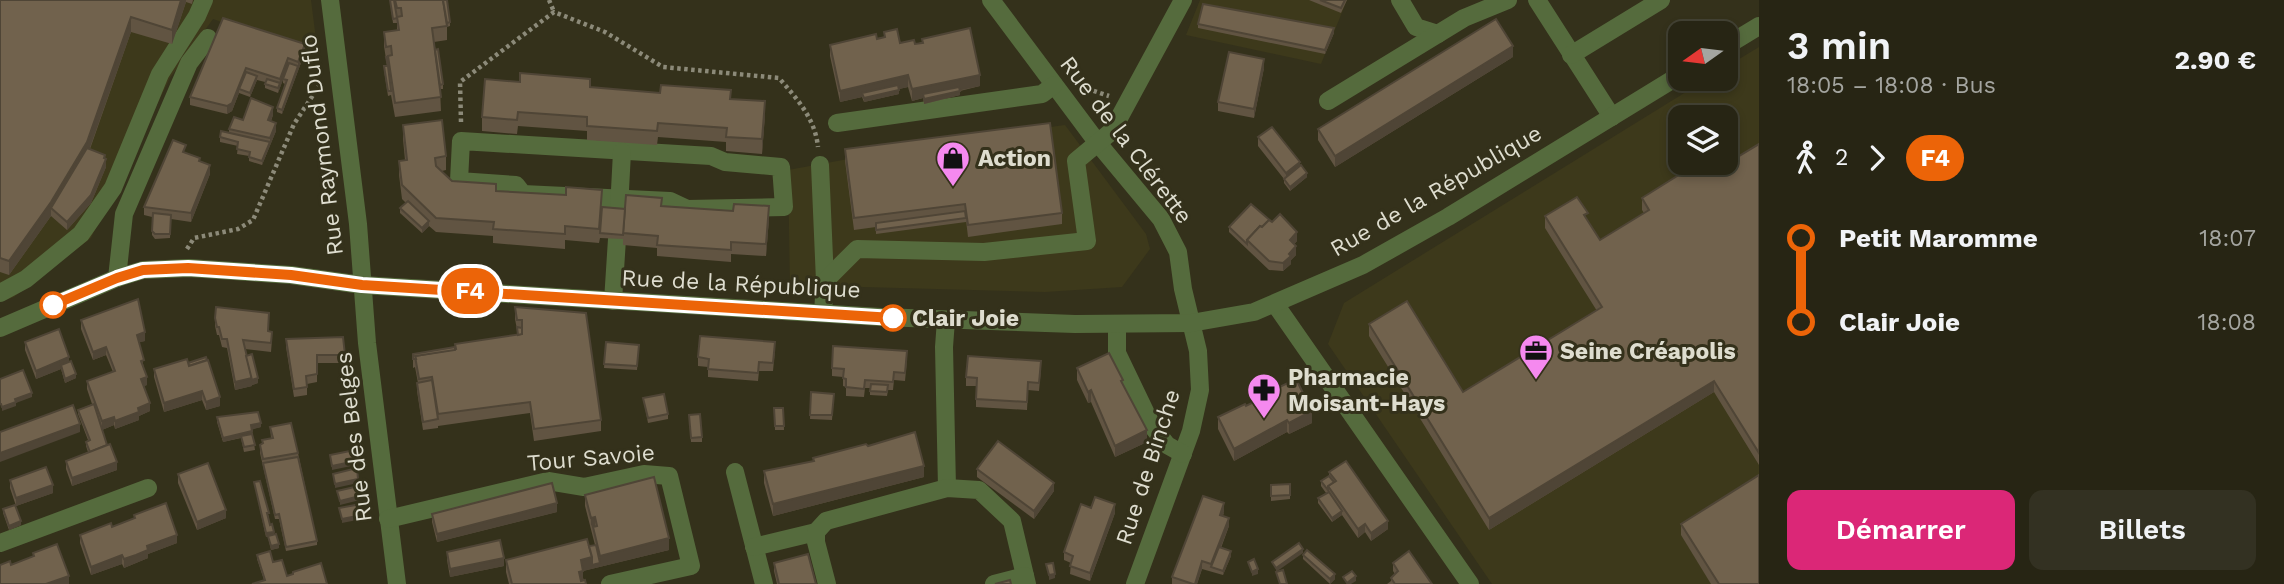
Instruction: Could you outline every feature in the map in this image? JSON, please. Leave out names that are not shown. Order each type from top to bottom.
[{"type":"street","points":[[0,293],[26,279],[81,234],[113,188],[160,74],[197,16],[204,0]]},
{"type":"street","name":"Rue Raymond Duflo","points":[[330,0],[358,224],[362,285]]},
{"type":"street","name":"Rue de la Clérette","points":[[991,0],[1097,142],[1161,219],[1178,252],[1191,323]]},
{"type":"street","points":[[825,281],[857,249],[984,252],[1087,241],[1076,161],[1112,131],[1183,0]]},
{"type":"street","points":[[1399,0],[1416,27],[1438,34]]},
{"type":"street","points":[[1328,101],[1464,18],[1508,0]]},
{"type":"street","points":[[1537,0],[1612,117]]},
{"type":"street","points":[[1571,55],[1661,0]]},
{"type":"street","points":[[1738,39],[1759,26]]},
{"type":"street","points":[[117,278],[124,214],[189,62],[208,38]]},
{"type":"street","name":"Rue de la République","points":[[0,328],[117,278],[143,270],[188,268],[291,275],[362,285],[946,320],[1191,323],[1254,312],[1363,265],[1668,82]]},
{"type":"street","points":[[837,123],[1042,94],[1054,85]]},
{"type":"street","points":[[461,141],[622,152],[711,156],[725,162],[781,167],[784,207],[687,209],[670,201],[619,205],[523,194],[516,185],[459,181],[461,141]]},
{"type":"street","points":[[619,205],[622,152]]},
{"type":"street","points":[[820,165],[825,281],[823,313]]},
{"type":"street","points":[[613,301],[617,239]]},
{"type":"street","name":"Rue des Belges","points":[[362,285],[397,584]]},
{"type":"street","points":[[1275,304],[1470,584]]},
{"type":"street","points":[[946,320],[944,347],[947,488]]},
{"type":"street","name":"Rue de Binche","points":[[1135,584],[1195,417],[1200,390],[1198,351],[1191,323]]},
{"type":"street","points":[[1117,324],[1117,353],[1152,426],[1167,445],[1182,454]]},
{"type":"street","points":[[735,472],[764,584]]},
{"type":"street","name":"Tour Savoie","points":[[388,519],[548,481],[584,487],[644,474],[669,476],[691,566],[610,584]]},
{"type":"street","points":[[0,543],[148,488]]},
{"type":"street","points":[[754,547],[816,531],[826,521],[947,488],[979,489],[1012,521],[1026,580],[994,584]]},
{"type":"street","points":[[816,531],[816,542],[827,584]]},
{"type":"path","points":[[549,0],[554,12],[605,32],[663,67],[779,78],[808,113],[817,136],[820,165]]},
{"type":"path","points":[[461,141],[460,82],[554,12]]},
{"type":"path","points":[[1064,59],[1088,89],[1129,102]]},
{"type":"path","points":[[176,248],[187,249],[194,237],[238,229],[253,220],[300,112],[321,82],[338,66]]},
{"type":"shaded area","points":[[0,0],[311,0],[318,55],[213,19],[170,78],[91,238],[14,297],[0,302]]},
{"type":"shaded area","points":[[1200,0],[1347,0],[1321,64],[1186,35]]},
{"type":"shaded area","points":[[1759,47],[1759,584],[1492,584],[1328,344],[1344,303],[1688,91],[1738,91],[1738,60]]},
{"type":"shaded area","points":[[1065,125],[1146,234],[1150,249],[1122,287],[1045,292],[790,285],[788,170],[936,143]]},
{"type":"building","points":[[0,0],[181,0],[172,30],[131,17],[87,142],[51,202],[9,261],[0,258]]},
{"type":"building","points":[[390,0],[394,0],[397,18],[393,19]]},
{"type":"building","points":[[395,0],[443,0],[447,26],[432,28],[441,97],[395,103],[388,56],[392,55],[391,46],[386,47],[384,32],[399,30],[397,17],[402,16],[401,8],[397,8]]},
{"type":"building","points":[[443,0],[447,0],[450,22],[447,23]]},
{"type":"building","points":[[1320,0],[1345,0],[1341,8]]},
{"type":"building","points":[[1203,4],[1334,28],[1325,50],[1198,24]]},
{"type":"building","points":[[223,18],[305,44],[298,62],[288,58],[280,79],[246,68],[232,103],[227,106],[190,97]]},
{"type":"building","points":[[1496,19],[1513,46],[1335,156],[1318,129]]},
{"type":"building","points":[[970,28],[980,75],[912,89],[908,75],[840,91],[830,45],[876,34],[877,39],[885,37],[884,32],[897,29],[900,43],[914,40],[915,44],[923,43],[922,39]]},
{"type":"building","points":[[438,49],[443,84],[440,85],[435,50]]},
{"type":"building","points":[[1229,52],[1264,59],[1254,109],[1218,102]]},
{"type":"building","points":[[289,63],[298,66],[282,110],[277,108],[287,80],[283,79]]},
{"type":"building","points":[[384,66],[388,66],[391,91],[388,91]]},
{"type":"building","points":[[246,72],[257,76],[250,93],[239,89]]},
{"type":"building","points":[[520,73],[590,79],[590,87],[660,93],[661,85],[731,90],[730,99],[765,101],[762,139],[726,137],[727,128],[658,123],[657,131],[587,126],[587,117],[518,112],[517,120],[482,117],[485,79],[520,82]]},
{"type":"building","points":[[267,79],[280,83],[278,88],[265,84]]},
{"type":"building","points":[[898,85],[899,90],[864,98],[862,93]]},
{"type":"building","points":[[959,87],[960,91],[924,99],[923,94]]},
{"type":"building","points":[[251,98],[273,107],[268,120],[276,123],[270,138],[229,129],[234,117],[243,120]]},
{"type":"building","points":[[442,120],[446,156],[435,158],[436,166],[452,181],[496,184],[496,191],[566,195],[566,187],[602,190],[599,229],[565,226],[565,234],[493,229],[494,222],[436,218],[402,185],[399,161],[407,160],[403,125]]},
{"type":"building","name":"Action","points":[[1050,123],[1062,213],[968,225],[965,204],[854,218],[845,149]]},
{"type":"building","points":[[1272,127],[1300,162],[1286,173],[1258,137]]},
{"type":"building","points":[[221,131],[270,142],[262,161],[249,157],[250,152],[237,149],[238,142],[220,137]]},
{"type":"building","points":[[173,140],[186,145],[183,152],[210,165],[191,213],[144,207]]},
{"type":"building","points":[[1759,144],[1759,453],[1714,381],[1489,518],[1369,324],[1407,301],[1463,392],[1602,307],[1545,216],[1577,197],[1588,213],[1584,215],[1600,240],[1649,210],[1642,198],[1679,175],[1738,175],[1738,157]]},
{"type":"building","points":[[87,148],[105,155],[106,159],[91,195],[67,222],[51,208]]},
{"type":"building","points":[[1301,165],[1307,173],[1290,187],[1284,179]]},
{"type":"building","points":[[626,195],[662,198],[661,206],[733,211],[734,204],[769,206],[766,244],[731,242],[731,250],[657,245],[658,236],[623,233]]},
{"type":"building","points":[[408,201],[429,221],[422,228],[400,208]]},
{"type":"building","points":[[1251,204],[1272,222],[1269,220],[1260,226],[1247,240],[1247,244],[1229,227]]},
{"type":"building","points":[[602,207],[625,209],[623,235],[600,233]]},
{"type":"building","points":[[965,211],[966,218],[876,230],[876,223]]},
{"type":"building","points":[[153,213],[171,215],[170,234],[155,234],[152,231]]},
{"type":"building","points":[[1280,214],[1297,232],[1290,240],[1296,246],[1289,254],[1291,256],[1283,263],[1269,261],[1247,240],[1260,226],[1269,220],[1272,222]]},
{"type":"building","points":[[138,299],[145,332],[137,335],[144,360],[141,361],[147,377],[141,379],[150,403],[138,408],[139,412],[115,421],[114,417],[102,421],[87,381],[115,371],[106,347],[93,352],[81,320]]},
{"type":"building","points":[[216,307],[269,313],[268,331],[272,332],[271,343],[243,340],[252,378],[235,382],[227,339],[222,339],[217,327]]},
{"type":"building","points":[[515,307],[586,313],[601,420],[534,429],[530,402],[438,414],[432,377],[419,379],[415,356],[456,349],[455,344],[522,334],[522,320],[517,320]]},
{"type":"building","points":[[517,327],[522,328],[522,334],[518,335]]},
{"type":"building","points":[[59,329],[69,357],[36,371],[25,342]]},
{"type":"building","points":[[700,336],[775,342],[773,363],[759,362],[758,373],[708,369],[709,359],[698,357]]},
{"type":"building","points":[[343,337],[345,355],[317,355],[317,374],[306,376],[307,387],[294,389],[286,339]]},
{"type":"building","points":[[606,342],[639,345],[637,366],[604,364]]},
{"type":"building","points":[[833,346],[907,351],[905,373],[894,372],[893,382],[865,380],[864,389],[846,387],[844,369],[832,368]]},
{"type":"building","points":[[455,347],[455,350],[415,356],[416,359],[413,359],[413,354]]},
{"type":"building","points":[[1109,353],[1147,430],[1115,446],[1091,390],[1088,392],[1077,368]]},
{"type":"building","points":[[252,354],[258,378],[252,380],[246,356]]},
{"type":"building","points":[[968,356],[1041,361],[1039,383],[1028,382],[1027,402],[976,399],[977,378],[966,377]]},
{"type":"building","points":[[206,357],[207,360],[189,366],[188,363]]},
{"type":"building","points":[[187,359],[189,366],[208,360],[220,397],[206,402],[202,391],[164,403],[154,369]]},
{"type":"building","points":[[71,361],[76,374],[65,379],[61,365]]},
{"type":"building","points":[[23,370],[32,393],[2,407],[0,379]]},
{"type":"building","points":[[1296,379],[1312,411],[1289,423],[1287,420],[1234,449],[1218,417],[1245,404],[1246,406]]},
{"type":"building","points":[[432,380],[438,419],[423,422],[417,383]]},
{"type":"building","points":[[871,384],[888,385],[887,392],[870,391]]},
{"type":"building","points":[[811,392],[834,394],[832,415],[810,415]]},
{"type":"building","points":[[664,394],[668,414],[648,418],[643,398]]},
{"type":"building","points":[[94,404],[107,445],[90,452],[86,442],[90,440],[78,410]]},
{"type":"building","points":[[73,405],[80,424],[0,453],[0,432]]},
{"type":"building","points":[[774,408],[783,408],[784,426],[775,426]]},
{"type":"building","points":[[258,412],[261,423],[251,425],[252,431],[223,438],[217,417]]},
{"type":"building","points":[[700,414],[702,437],[691,438],[689,415]]},
{"type":"building","points":[[291,423],[298,453],[263,459],[260,445],[262,440],[273,438],[270,427]]},
{"type":"building","points":[[915,432],[924,466],[773,504],[764,471],[814,461],[813,458]]},
{"type":"building","points":[[252,434],[255,445],[244,447],[241,436]]},
{"type":"building","points":[[998,441],[1054,483],[1034,511],[977,469]]},
{"type":"building","points":[[110,444],[117,462],[72,478],[66,461]]},
{"type":"building","points":[[355,450],[356,461],[332,466],[330,455]]},
{"type":"building","points":[[298,457],[317,541],[286,547],[279,514],[275,515],[263,463]]},
{"type":"building","points":[[1346,461],[1388,521],[1371,533],[1365,524],[1358,529],[1328,486],[1336,481],[1329,472]]},
{"type":"building","points":[[208,463],[226,510],[197,522],[178,474]]},
{"type":"building","points":[[46,467],[53,485],[16,498],[10,480]]},
{"type":"building","points":[[357,468],[358,479],[335,484],[333,474]]},
{"type":"building","points":[[1759,475],[1759,584],[1719,584],[1681,524]]},
{"type":"building","points":[[1329,476],[1334,482],[1328,486],[1328,490],[1321,481]]},
{"type":"building","points":[[654,477],[669,538],[600,556],[593,527],[597,526],[595,517],[591,518],[585,495]]},
{"type":"building","points":[[260,481],[274,532],[266,533],[254,482]]},
{"type":"building","points":[[552,483],[557,503],[437,534],[432,514]]},
{"type":"building","points":[[1290,484],[1290,495],[1271,496],[1271,485]]},
{"type":"building","points":[[359,486],[360,496],[340,501],[337,491]]},
{"type":"building","points":[[1329,492],[1342,511],[1332,518],[1318,498]]},
{"type":"building","points":[[1203,496],[1224,503],[1220,515],[1229,518],[1211,564],[1202,561],[1193,584],[1172,577]]},
{"type":"building","points":[[1095,497],[1115,504],[1090,573],[1070,566],[1073,556],[1064,552],[1081,504],[1091,508]]},
{"type":"building","points":[[166,503],[177,535],[147,546],[148,550],[136,555],[124,559],[122,555],[91,567],[80,535],[111,523],[112,527]]},
{"type":"building","points":[[361,504],[362,515],[342,519],[339,508]]},
{"type":"building","points":[[15,505],[21,521],[9,526],[3,509]]},
{"type":"building","points":[[276,534],[279,544],[271,546],[268,536]]},
{"type":"building","points":[[587,539],[592,557],[581,560],[583,571],[579,572],[581,581],[585,580],[586,584],[512,584],[506,560]]},
{"type":"building","points":[[500,540],[504,558],[450,569],[447,552]]},
{"type":"building","points":[[1299,543],[1303,549],[1276,568],[1272,562]]},
{"type":"building","points":[[57,544],[69,576],[46,584],[0,584],[0,565],[10,561],[11,565]]},
{"type":"building","points":[[596,545],[600,563],[592,565],[589,546]]},
{"type":"building","points":[[1219,547],[1231,551],[1223,571],[1211,567]]},
{"type":"building","points":[[1307,550],[1335,574],[1330,579],[1303,555]]},
{"type":"building","points":[[270,551],[273,562],[282,560],[287,576],[321,563],[327,584],[252,584],[265,580],[257,555]]},
{"type":"building","points":[[1409,551],[1432,584],[1395,584],[1391,578],[1398,571],[1393,563]]},
{"type":"building","points":[[808,554],[816,584],[779,584],[774,563]]},
{"type":"building","points":[[1254,559],[1258,569],[1252,572],[1248,562]]},
{"type":"building","points":[[1053,563],[1055,574],[1049,575],[1046,564]]},
{"type":"building","points":[[1283,570],[1287,584],[1280,584],[1276,572]]},
{"type":"building","points":[[1352,571],[1356,576],[1347,583],[1343,577]]},
{"type":"building","points":[[1010,580],[1011,584],[995,584]]},
{"type":"bus line","name":"F4","points":[[53,305],[143,270],[188,268],[291,275],[362,285],[893,318]]},
{"type":"place","name":"Action","points":[[953,188]]},
{"type":"place","name":"Clair Joie","points":[[893,318]]},
{"type":"place","name":"Seine Créapolis","points":[[1536,381]]},
{"type":"place","name":"Pharmacie Moisant-Hays","points":[[1264,420]]}]
